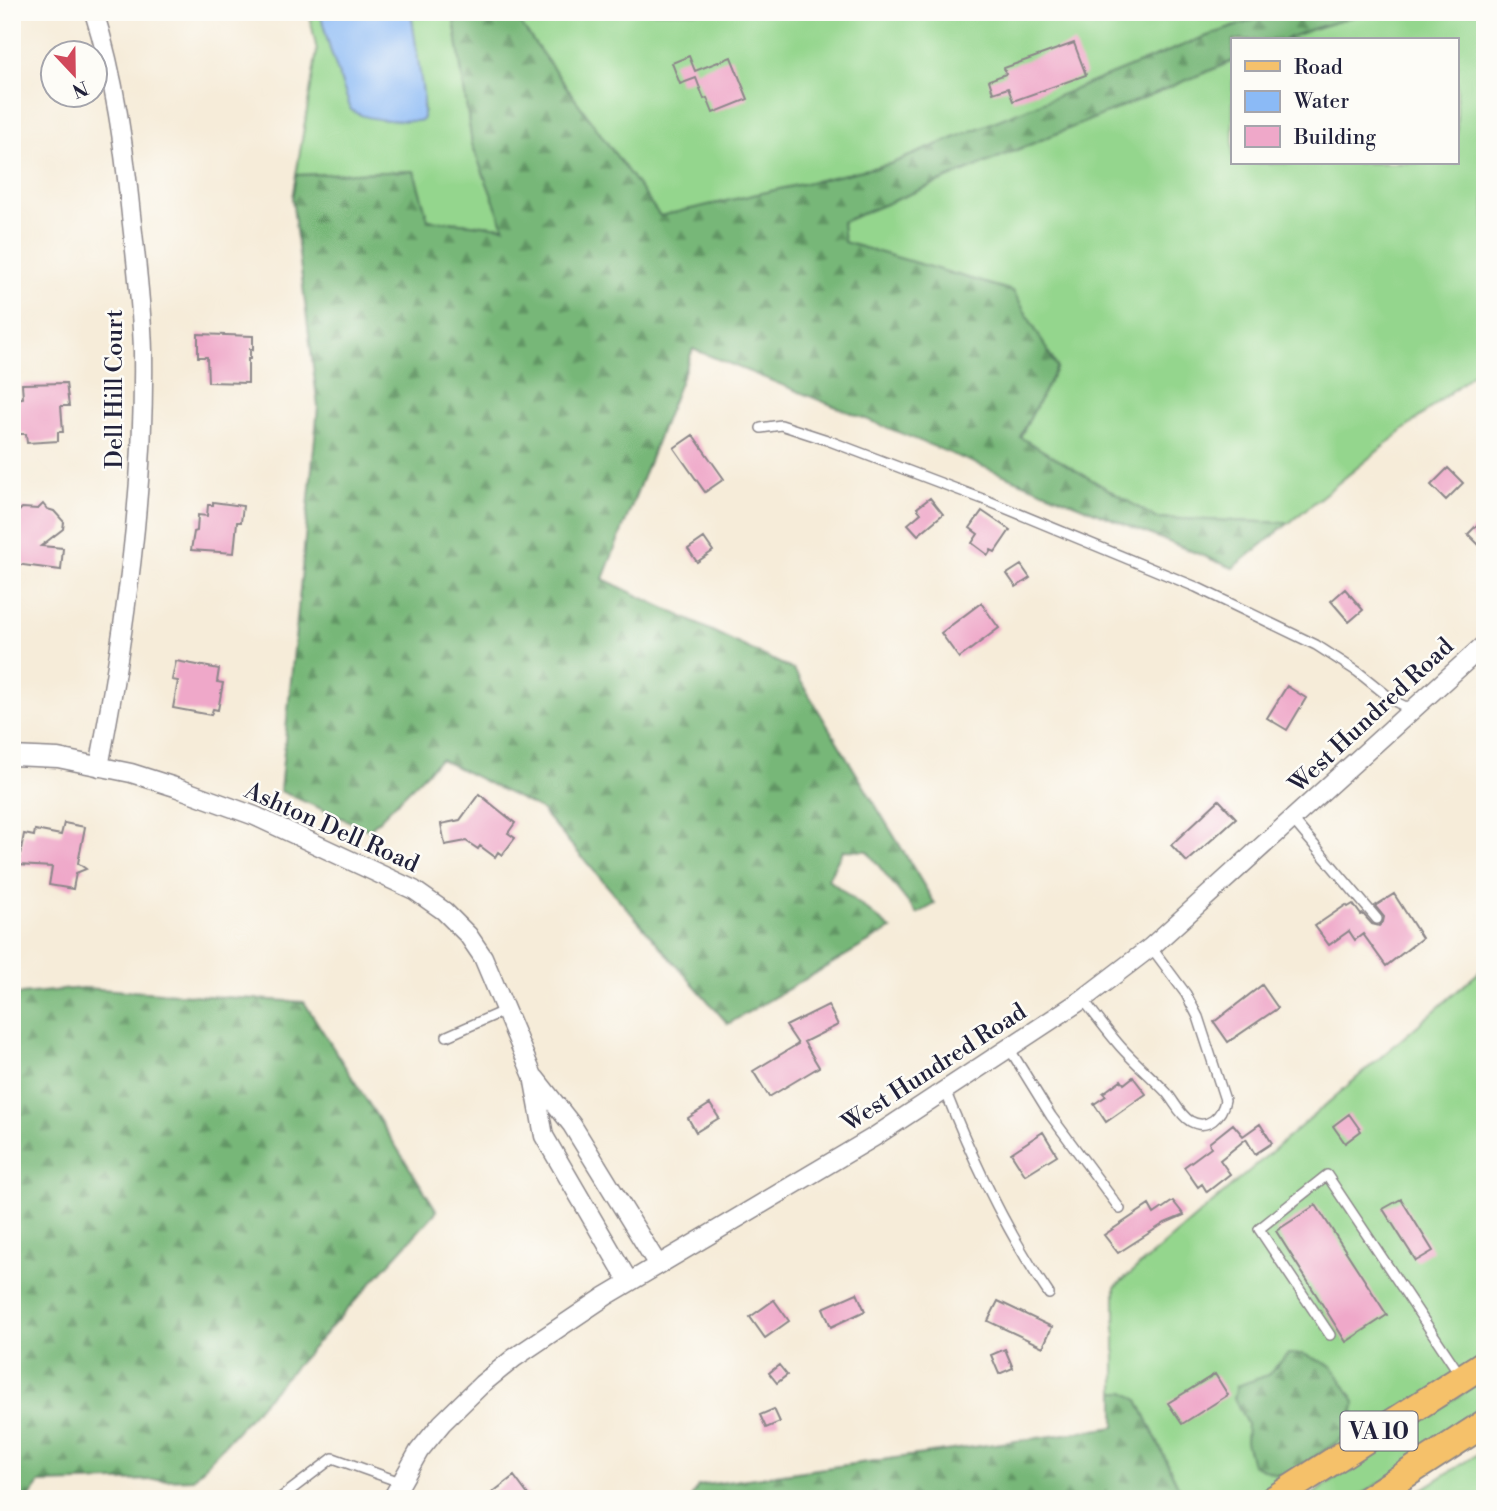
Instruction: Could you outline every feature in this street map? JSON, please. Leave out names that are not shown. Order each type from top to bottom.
[{"type":"main road","name":"VA 10","points":[[1274,1499],[1485,1363]]},
{"type":"main road","name":"VA 10","points":[[1368,1499],[1485,1423]]},
{"type":"street","name":"Dell Hill Court","points":[[94,12],[115,97],[127,171],[143,351],[135,523],[114,688],[99,767]]},
{"type":"street","name":"West Hundred Road","points":[[399,1492],[419,1451],[442,1423],[514,1357],[629,1282],[873,1138],[1083,999],[1151,947],[1485,643]]},
{"type":"street","name":"Ashton Dell Road","points":[[12,756],[58,758],[153,780],[255,816],[414,890],[444,911],[468,935],[483,957],[533,1076],[544,1136],[629,1282]]},
{"type":"street","name":"Ashton Dell Road","points":[[533,1076],[572,1125],[658,1265]]},
{"type":"lane","points":[[761,428],[780,425],[827,440],[988,501],[1196,587],[1316,645],[1358,672],[1394,701],[1414,707]]},
{"type":"lane","points":[[1293,820],[1377,919]]},
{"type":"lane","points":[[1083,999],[1121,1047],[1167,1094],[1183,1115],[1198,1124],[1217,1119],[1225,1100],[1198,1017],[1186,995],[1151,947]]},
{"type":"lane","points":[[447,1036],[506,1010]]},
{"type":"lane","points":[[1009,1048],[1051,1116],[1121,1209]]},
{"type":"lane","points":[[945,1090],[978,1170],[1015,1240],[1049,1294]]},
{"type":"lane","points":[[1330,1335],[1259,1228],[1327,1175],[1462,1377]]},
{"type":"lane","points":[[279,1499],[333,1458],[399,1492]]},
{"type":"green space","points":[[309,12],[320,12],[352,110],[424,111],[411,12],[453,12],[472,144],[504,227],[428,220],[414,171],[296,175],[317,51]]},
{"type":"green space","points":[[453,12],[512,12],[660,216],[890,164],[1199,39],[1276,12],[1369,12],[1288,38],[1231,38],[1231,62],[842,222],[844,242],[1013,291],[1057,367],[1020,437],[1156,518],[1289,523],[1233,568],[693,349],[603,579],[794,670],[935,904],[917,914],[867,851],[843,850],[828,879],[891,929],[728,1024],[540,809],[440,759],[369,830],[280,791],[318,407],[292,198],[296,175],[414,171],[428,220],[504,227],[472,144]]},
{"type":"green space","points":[[512,12],[1276,12],[1199,39],[890,164],[660,216]]},
{"type":"green space","points":[[1369,12],[1485,12],[1485,364],[1289,523],[1156,518],[1020,437],[1057,367],[1013,291],[843,242],[842,222],[1231,62],[1231,164],[1458,164],[1458,38],[1288,38]]},
{"type":"green space","points":[[1485,967],[1485,1357],[1270,1499],[1184,1499],[1138,1400],[1125,1392],[1115,1392],[1115,1287]]},
{"type":"green space","points":[[83,988],[304,1002],[437,1211],[193,1479],[40,1483],[28,1499],[12,1499],[12,995]]},
{"type":"green space","points":[[1288,1354],[1303,1354],[1332,1366],[1355,1401],[1353,1422],[1341,1439],[1283,1478],[1252,1464],[1246,1442],[1247,1424],[1234,1398],[1237,1386],[1268,1375]]},
{"type":"green space","points":[[1485,1379],[1485,1415],[1355,1499],[1307,1499],[1359,1460]]},
{"type":"green space","points":[[1115,1392],[1125,1392],[1138,1400],[1184,1499],[690,1499],[698,1486],[1115,1427]]},
{"type":"green space","points":[[1485,1449],[1485,1499],[1448,1499],[1447,1494],[1441,1499],[1407,1499]]},
{"type":"water","points":[[320,12],[411,12],[423,93],[423,120],[374,118],[351,110]]},
{"type":"building","points":[[1074,43],[1086,75],[1013,101],[1008,88],[993,93],[989,80],[1006,74],[1004,68]]},
{"type":"building","points":[[689,56],[695,71],[731,57],[748,99],[713,113],[696,78],[680,84],[672,63]]},
{"type":"building","points":[[198,334],[253,336],[253,350],[250,349],[248,359],[248,383],[208,382],[207,357],[198,357]]},
{"type":"building","points":[[66,383],[69,406],[61,406],[63,432],[58,432],[58,441],[27,443],[26,434],[15,434],[15,399],[23,398],[22,384]]},
{"type":"building","points":[[693,435],[724,479],[705,492],[674,448]]},
{"type":"building","points":[[1448,468],[1463,483],[1446,500],[1431,485]]},
{"type":"building","points":[[930,498],[943,514],[918,535],[908,524],[921,513],[917,508]]},
{"type":"building","points":[[213,502],[243,506],[241,522],[237,522],[234,553],[191,550],[194,532],[197,531],[198,515],[207,516],[208,505],[213,505]]},
{"type":"building","points":[[43,504],[64,522],[63,529],[41,546],[63,548],[61,570],[15,564],[17,513],[22,508],[38,509]]},
{"type":"building","points":[[982,511],[1010,530],[995,552],[991,550],[988,555],[972,543],[978,534],[970,528]]},
{"type":"building","points":[[1485,517],[1485,551],[1468,534]]},
{"type":"building","points":[[704,538],[713,551],[697,562],[688,549]]},
{"type":"building","points":[[1021,565],[1030,578],[1016,587],[1007,574]]},
{"type":"building","points":[[1345,589],[1363,610],[1349,622],[1331,601]]},
{"type":"building","points":[[981,603],[999,628],[959,658],[941,633]]},
{"type":"building","points":[[176,661],[219,669],[217,682],[223,683],[218,710],[213,709],[211,715],[173,708],[178,681],[172,680]]},
{"type":"building","points":[[1287,686],[1306,698],[1287,730],[1267,718]]},
{"type":"building","points":[[479,794],[515,823],[508,833],[515,838],[502,855],[498,852],[495,857],[480,846],[478,849],[466,841],[445,845],[441,824],[460,820]]},
{"type":"building","points":[[1219,800],[1236,818],[1187,862],[1171,845]]},
{"type":"building","points":[[64,823],[85,827],[78,863],[86,869],[76,873],[73,889],[49,885],[52,867],[18,865],[24,834],[34,836],[35,830],[61,835]]},
{"type":"building","points":[[1394,894],[1422,938],[1386,966],[1363,934],[1355,940],[1349,931],[1329,945],[1315,926],[1346,905],[1348,907],[1353,904],[1361,915],[1379,926],[1384,917],[1375,906]]},
{"type":"building","points":[[1262,985],[1278,1008],[1228,1042],[1214,1022]]},
{"type":"building","points":[[828,1005],[838,1025],[804,1042],[819,1067],[769,1097],[753,1071],[798,1044],[786,1026]]},
{"type":"building","points":[[1133,1077],[1146,1094],[1106,1122],[1094,1104],[1106,1096],[1103,1093],[1121,1080],[1124,1084]]},
{"type":"building","points":[[710,1104],[719,1118],[696,1132],[688,1118]]},
{"type":"building","points":[[1349,1114],[1361,1131],[1345,1143],[1333,1126]]},
{"type":"building","points":[[1233,1124],[1243,1136],[1260,1124],[1272,1143],[1255,1154],[1246,1139],[1220,1160],[1230,1174],[1207,1192],[1202,1184],[1198,1187],[1184,1167],[1211,1147],[1209,1143]]},
{"type":"building","points":[[1043,1132],[1057,1155],[1025,1175],[1011,1153]]},
{"type":"building","points":[[1401,1199],[1433,1251],[1416,1261],[1383,1209]]},
{"type":"building","points":[[1173,1201],[1184,1215],[1165,1223],[1118,1253],[1104,1235],[1149,1205],[1154,1214]]},
{"type":"building","points":[[1316,1205],[1387,1315],[1346,1342],[1276,1231]]},
{"type":"building","points":[[857,1293],[865,1311],[831,1327],[823,1308]]},
{"type":"building","points":[[774,1300],[789,1321],[765,1338],[750,1317]]},
{"type":"building","points":[[998,1301],[1052,1327],[1043,1347],[988,1321]]},
{"type":"building","points":[[1005,1349],[1013,1368],[999,1374],[991,1355]]},
{"type":"building","points":[[779,1365],[787,1375],[777,1383],[769,1373]]},
{"type":"building","points":[[1215,1374],[1228,1395],[1182,1424],[1168,1403]]},
{"type":"building","points":[[774,1409],[780,1422],[766,1428],[760,1415]]},
{"type":"building","points":[[514,1476],[531,1499],[484,1499]]}]
